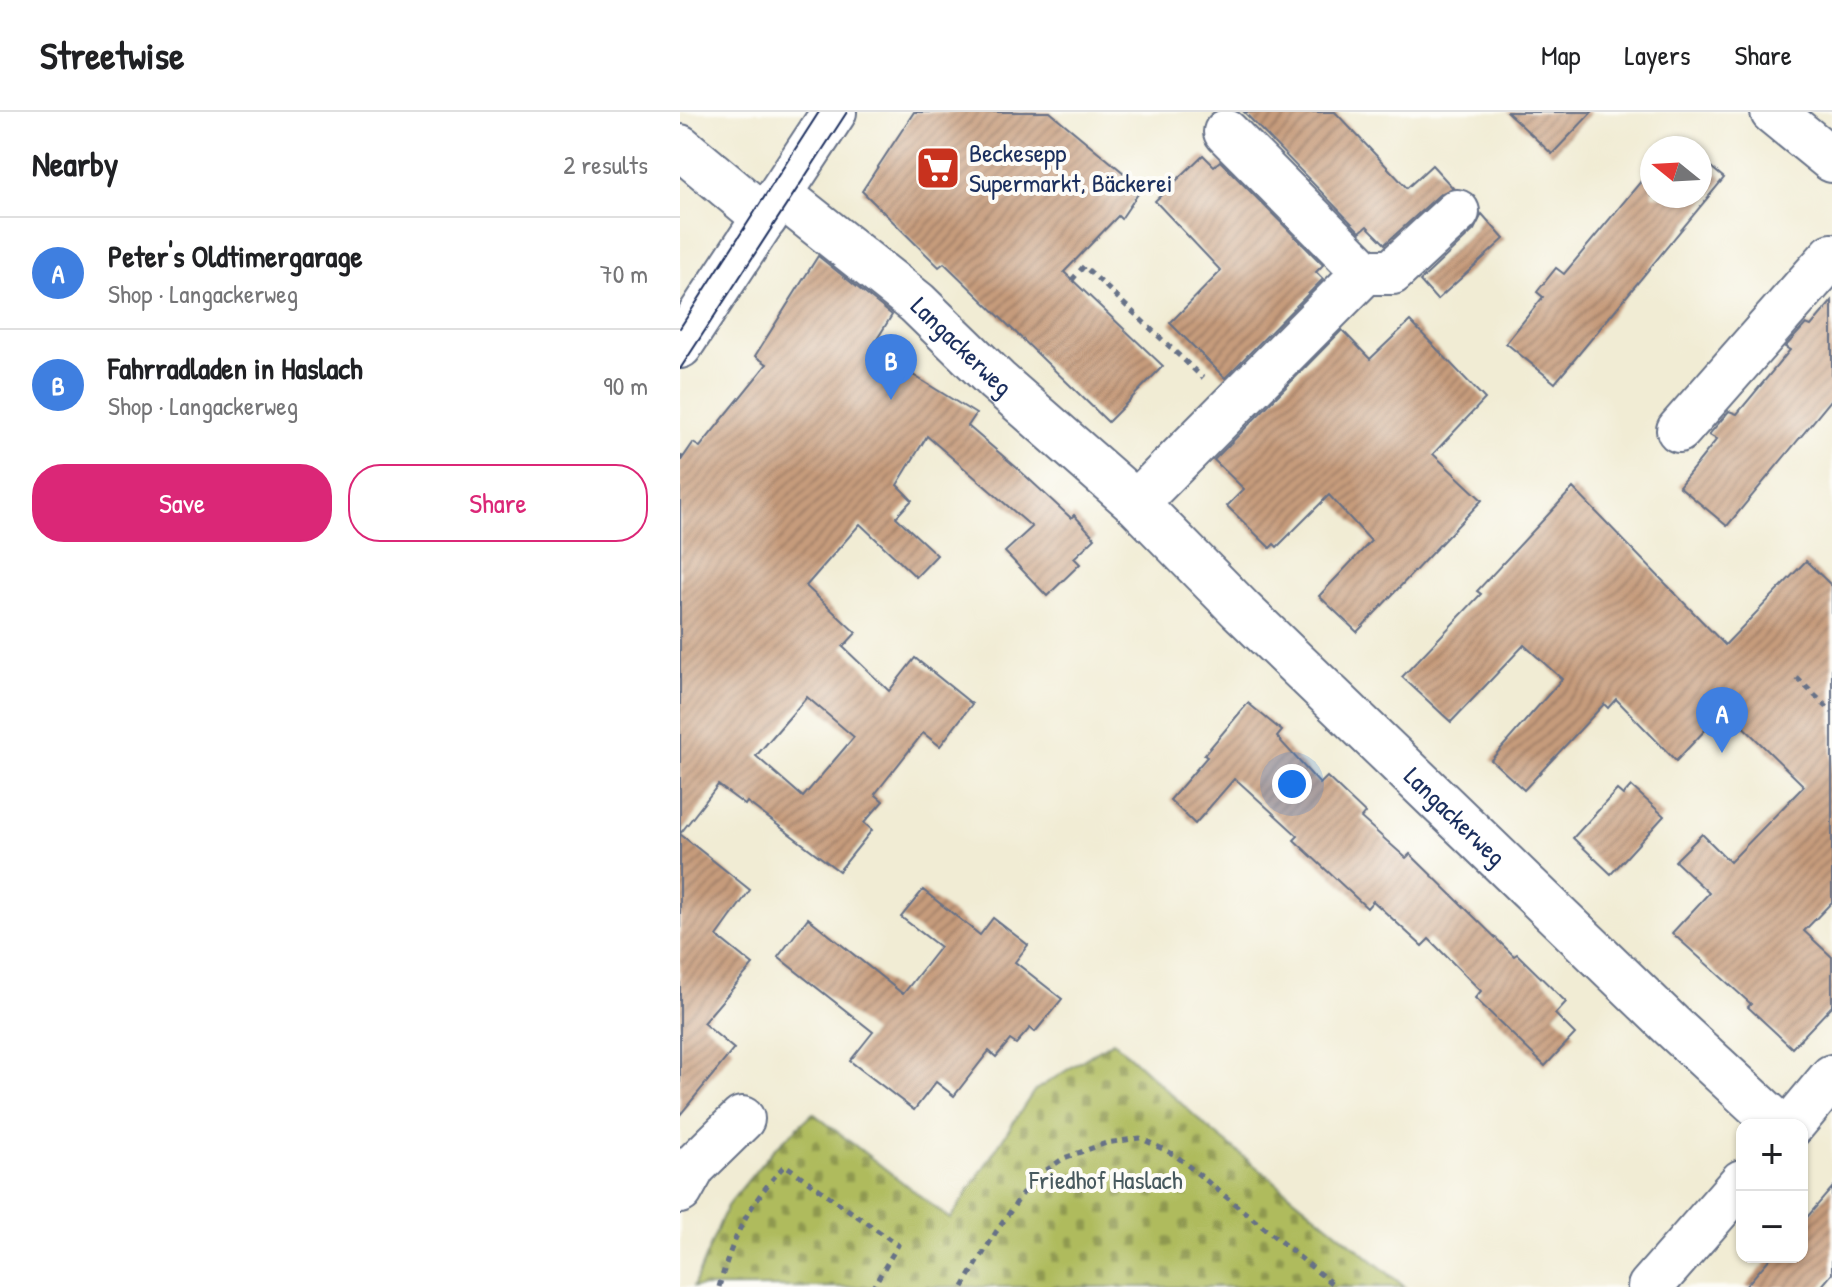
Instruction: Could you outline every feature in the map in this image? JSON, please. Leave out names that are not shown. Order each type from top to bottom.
[{"type":"street","points":[[680,346],[834,112]]},
{"type":"street","points":[[1773,112],[1832,160]]},
{"type":"street","points":[[1226,132],[1365,272],[1392,272],[1457,212]]},
{"type":"street","name":"Langackerweg","points":[[680,147],[917,303],[997,381],[1136,503],[1241,610],[1773,1119]]},
{"type":"street","points":[[1679,430],[1832,256]]},
{"type":"street","points":[[1136,503],[1365,272]]},
{"type":"street","points":[[1797,1119],[1832,1077]]},
{"type":"street","points":[[680,1191],[694,1166],[742,1119]]},
{"type":"street","points":[[1650,1287],[1736,1189]]},
{"type":"path","points":[[1072,280],[1084,266],[1233,406]]},
{"type":"path","points":[[1797,678],[1832,712]]},
{"type":"path","points":[[963,1287],[1032,1180],[1064,1158],[1106,1143],[1140,1138],[1175,1155],[1336,1287]]},
{"type":"path","points":[[719,1287],[742,1222],[765,1187],[785,1165],[898,1245],[873,1287]]},
{"type":"green space","name":"Friedhof Haslach","points":[[1113,1041],[1207,1127],[1405,1287],[693,1287],[727,1206],[772,1151],[813,1113],[950,1219],[1034,1091]]},
{"type":"building","points":[[914,112],[1050,112],[1142,188],[1121,219],[1118,216],[1064,272],[1163,366],[1108,422],[944,263],[939,267],[862,191]]},
{"type":"building","points":[[1244,112],[1335,112],[1407,188],[1432,165],[1453,188],[1440,194],[1385,244],[1367,226],[1360,232]]},
{"type":"building","points":[[1507,112],[1592,112],[1552,154]]},
{"type":"building","points":[[1203,155],[1214,166],[1220,161],[1323,265],[1316,272],[1323,279],[1225,378],[1170,323],[1221,271],[1155,201]]},
{"type":"building","points":[[1712,168],[1724,178],[1712,193]]},
{"type":"building","points":[[1640,182],[1640,208],[1699,208],[1555,383],[1506,343],[1543,297],[1537,292],[1556,268],[1564,274]]},
{"type":"building","points":[[1482,214],[1504,239],[1437,300],[1420,281],[1474,230]]},
{"type":"building","points":[[818,256],[892,315],[871,349],[976,414],[968,426],[1071,518],[1074,515],[1095,538],[1074,558],[1080,564],[1047,596],[1005,552],[1032,527],[927,436],[897,485],[912,500],[896,517],[937,555],[916,577],[860,524],[806,586],[856,633],[843,647],[889,691],[915,658],[972,704],[940,746],[923,733],[875,794],[883,801],[864,823],[872,830],[839,871],[747,802],[745,805],[718,785],[680,834],[680,462],[693,443],[700,447],[767,364],[755,356]],"holes":[[[807,697],[854,737],[803,797],[756,756]]]},
{"type":"building","points":[[1832,301],[1832,399],[1727,526],[1679,486],[1717,439],[1709,435],[1712,431],[1729,411],[1737,414],[1790,350],[1785,347],[1806,324],[1811,326]]},
{"type":"building","points":[[1410,321],[1485,399],[1433,454],[1482,500],[1357,632],[1319,596],[1371,541],[1329,495],[1277,547],[1274,544],[1270,548],[1227,506],[1244,489],[1214,460],[1342,330],[1370,359]]},
{"type":"building","points":[[1573,488],[1725,645],[1806,561],[1832,586],[1832,902],[1804,931],[1832,957],[1832,1006],[1792,1048],[1748,1007],[1751,1004],[1672,933],[1709,893],[1675,861],[1702,834],[1730,862],[1804,786],[1725,709],[1676,761],[1616,699],[1608,708],[1604,704],[1524,790],[1491,760],[1562,679],[1524,645],[1451,722],[1402,677],[1481,594],[1477,591]]},
{"type":"building","points":[[1248,703],[1282,731],[1277,737],[1320,784],[1327,777],[1365,813],[1361,818],[1406,858],[1410,854],[1514,956],[1517,954],[1566,1002],[1555,1014],[1575,1034],[1545,1066],[1475,998],[1481,991],[1429,939],[1422,946],[1373,901],[1367,908],[1294,840],[1298,836],[1239,782],[1234,779],[1195,824],[1170,800]]},
{"type":"building","points":[[1631,786],[1664,816],[1611,874],[1573,838],[1617,790],[1623,795]]},
{"type":"building","points":[[680,834],[750,890],[717,936],[753,965],[703,1023],[734,1049],[680,1115]]},
{"type":"building","points":[[923,890],[980,935],[993,918],[1028,945],[1015,962],[1062,999],[1035,1032],[1030,1028],[1016,1044],[1010,1040],[996,1057],[989,1051],[954,1096],[936,1082],[914,1110],[850,1061],[873,1032],[778,957],[808,918],[903,994],[940,947],[901,917]]},
{"type":"building","points":[[1832,1188],[1832,1274],[1821,1287],[1745,1287],[1766,1263],[1808,1263],[1808,1216]]},
{"type":"tram line","points":[[680,328],[819,112]]},
{"type":"tram line","points":[[680,369],[847,112]]},
{"type":"place","name":"Beckesepp Supermarkt, Bäckerei","points":[[938,168]]},
{"type":"place","name":"Fahrradladen in Haslach","points":[[891,400]]},
{"type":"place","name":"Peter's Oldtimergarage","points":[[1722,753]]}]
